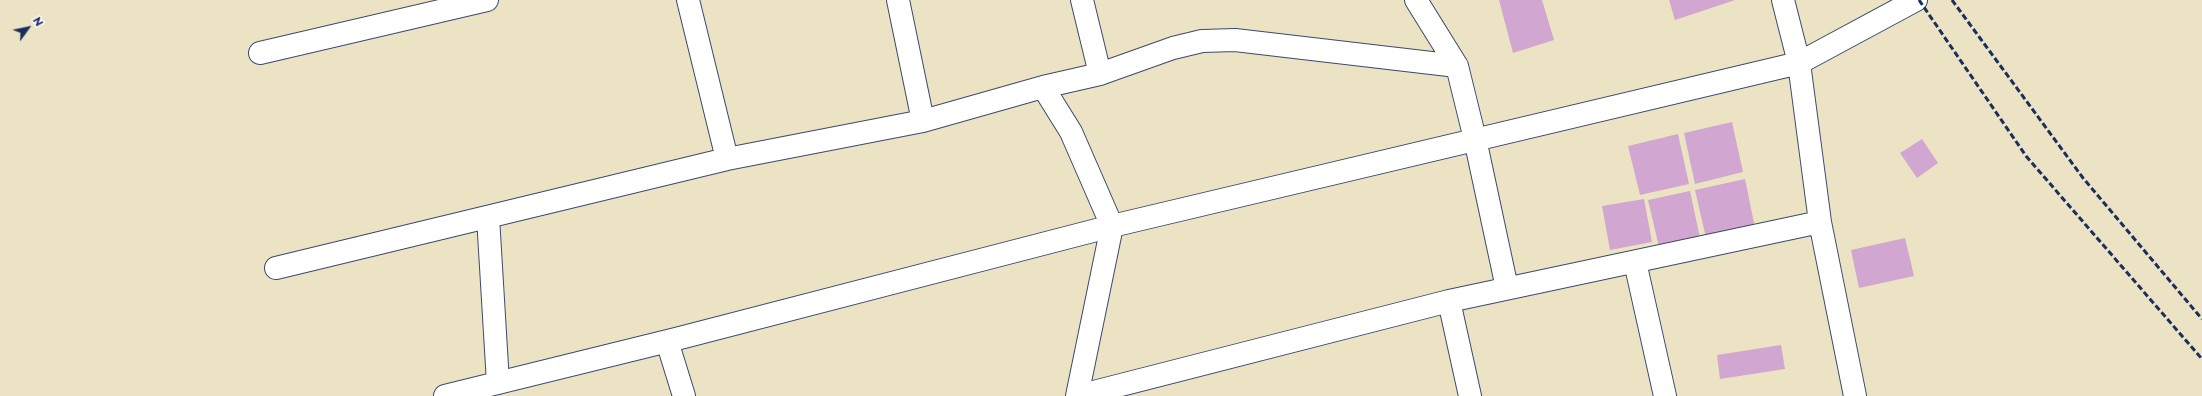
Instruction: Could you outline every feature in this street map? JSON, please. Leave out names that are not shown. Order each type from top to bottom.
[{"type":"street","points":[[260,53],[487,0]]},
{"type":"street","points":[[688,0],[728,159]]},
{"type":"street","points":[[898,0],[923,121]]},
{"type":"street","points":[[1082,0],[1100,74]]},
{"type":"street","points":[[1416,0],[1457,66],[1475,139],[1507,288]]},
{"type":"street","points":[[1783,0],[1799,64],[1820,222],[1855,396]]},
{"type":"street","points":[[445,396],[667,341],[1112,226],[1475,139],[1799,64],[1916,0]]},
{"type":"street","points":[[276,268],[728,159],[923,121],[1043,87],[1100,74],[1173,48],[1202,41],[1228,41],[1457,66]]},
{"type":"street","points":[[1043,87],[1071,132],[1112,226],[1078,396],[1449,301],[1820,222]]},
{"type":"street","points":[[488,217],[498,383]]},
{"type":"street","points":[[1636,262],[1665,396]]},
{"type":"street","points":[[1449,301],[1470,396]]},
{"type":"street","points":[[667,341],[684,396]]},
{"type":"building","points":[[1499,0],[1542,0],[1554,40],[1513,53]]},
{"type":"building","points":[[1669,0],[1735,0],[1675,20]]},
{"type":"building","points":[[1732,122],[1743,172],[1695,184],[1684,133]]},
{"type":"building","points":[[1678,134],[1689,184],[1640,195],[1628,146]]},
{"type":"building","points":[[1922,139],[1938,163],[1917,178],[1900,153]]},
{"type":"building","points":[[1745,179],[1755,228],[1706,238],[1695,190]]},
{"type":"building","points":[[1690,191],[1700,238],[1659,247],[1648,200]]},
{"type":"building","points":[[1644,199],[1652,242],[1610,250],[1602,206]]},
{"type":"building","points":[[1905,238],[1914,276],[1859,288],[1851,250]]},
{"type":"building","points":[[1781,345],[1785,369],[1720,379],[1717,355]]},
{"type":"railway","points":[[1919,0],[2026,156],[2202,359]]},
{"type":"railway","points":[[1952,0],[2083,178],[2202,319]]}]
